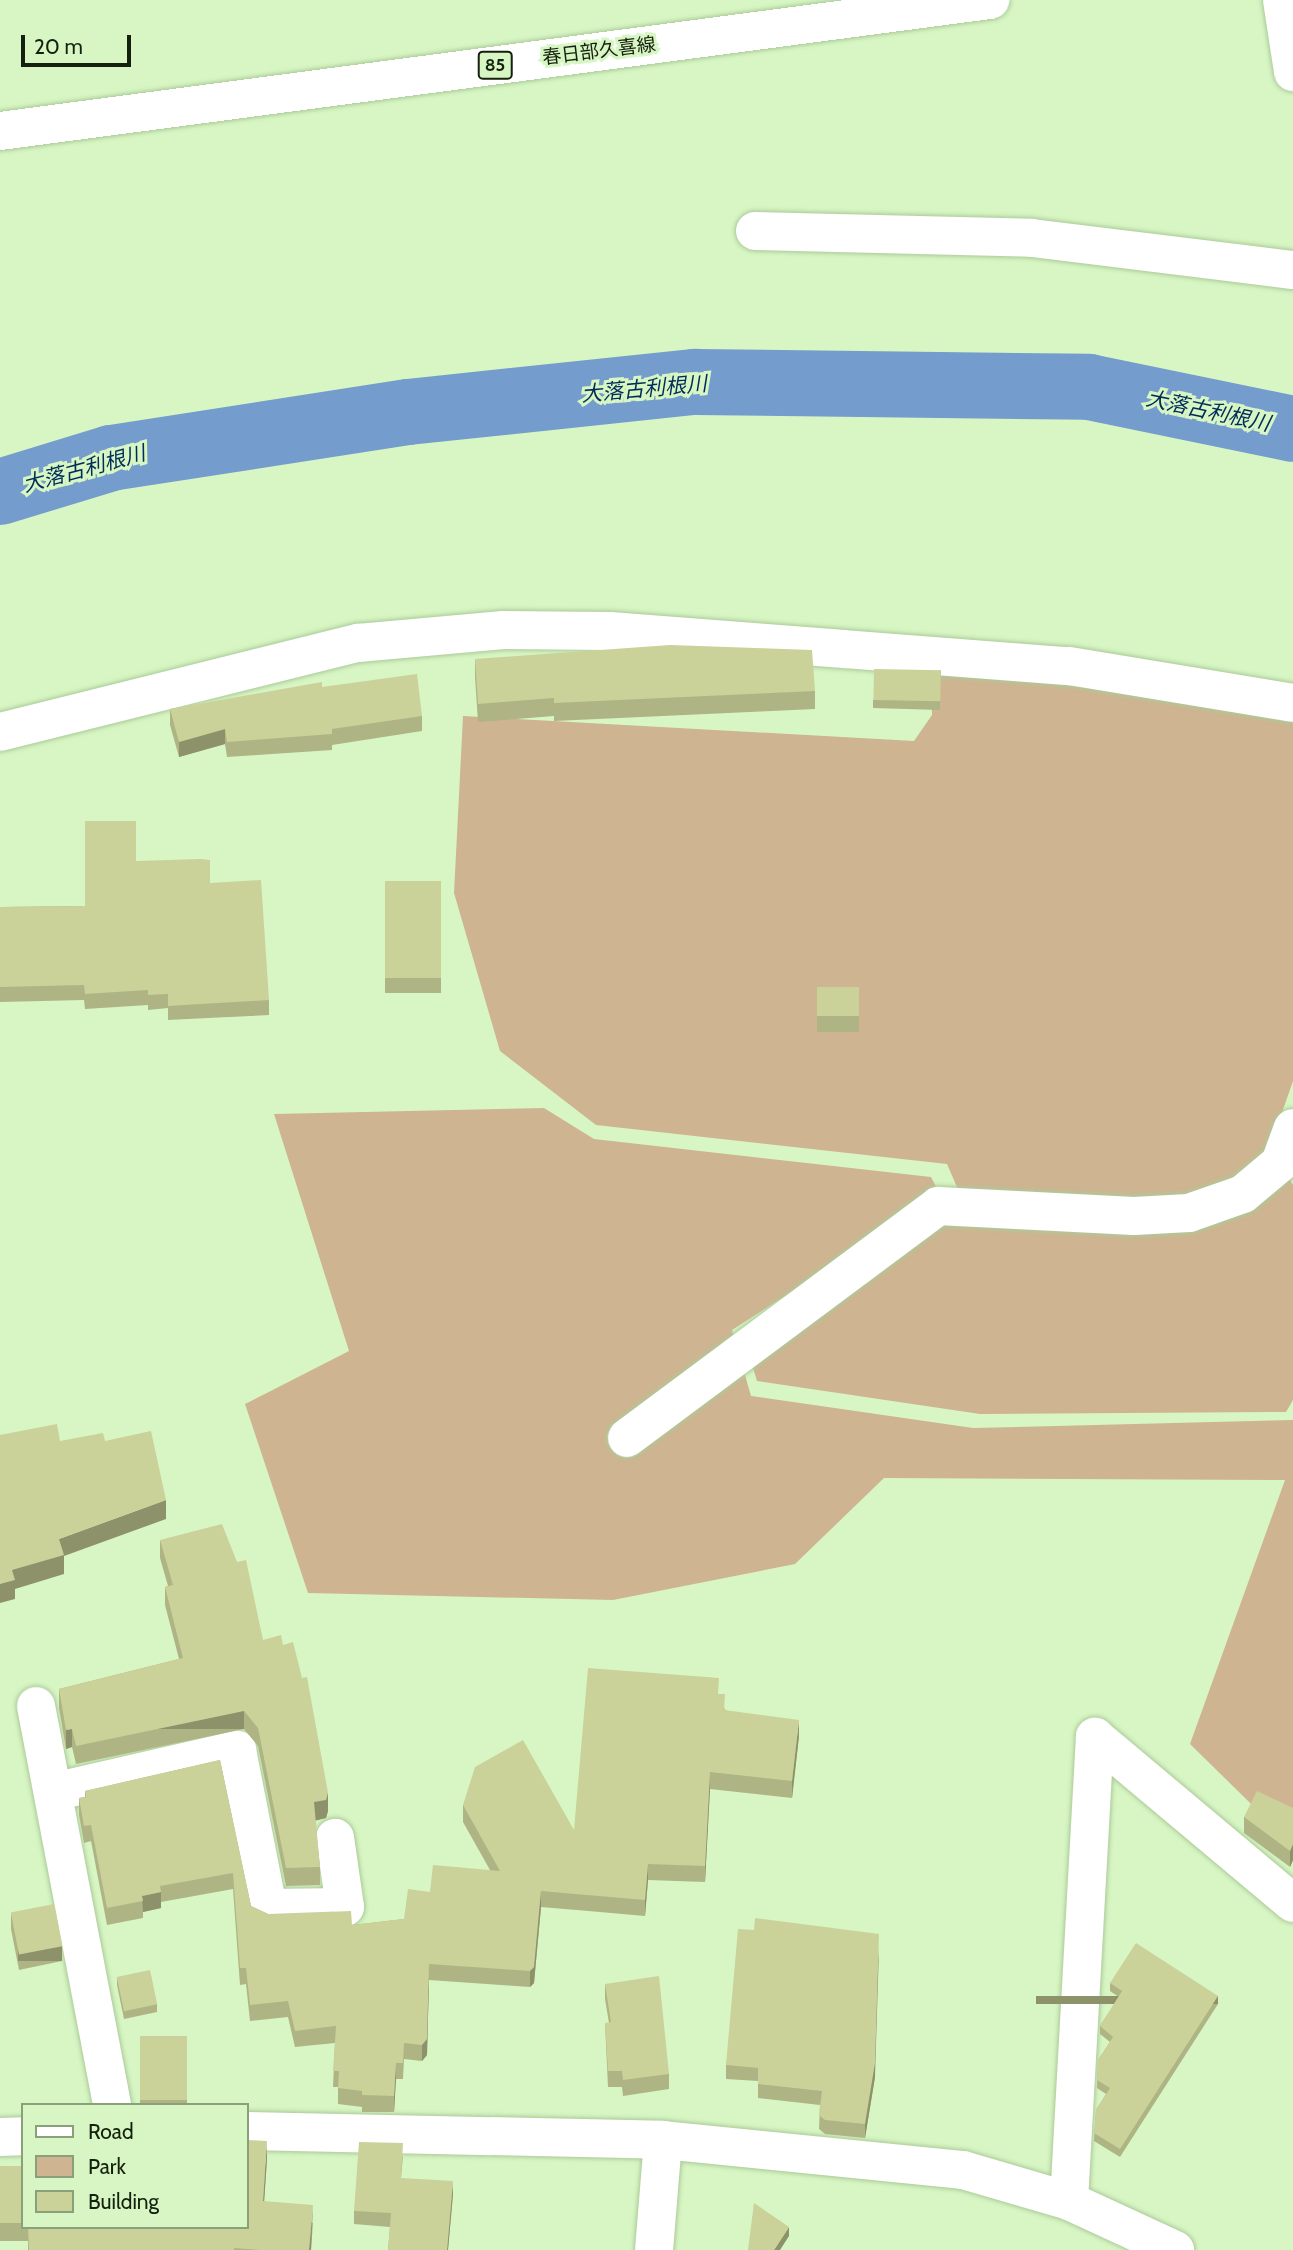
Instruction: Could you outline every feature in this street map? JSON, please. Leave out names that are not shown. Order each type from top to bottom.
[{"type":"street","name":"春日部久喜線","points":[[0,131],[990,0]]},
{"type":"street","points":[[1282,0],[1293,72]]},
{"type":"street","points":[[755,231],[1032,238],[1293,270]]},
{"type":"street","points":[[0,732],[358,643],[503,630],[610,631],[1057,665],[1293,703]]},
{"type":"street","points":[[626,1438],[938,1206],[1164,1216],[1221,1205],[1286,1171],[1293,1128]]},
{"type":"street","points":[[36,1706],[112,2103]]},
{"type":"street","points":[[1069,2201],[1095,1737],[1291,1894]]},
{"type":"street","points":[[53,1792],[237,1751],[268,1908],[345,1907],[335,1838]]},
{"type":"street","points":[[248,2131],[663,2140],[963,2169],[1069,2201],[1175,2250]]},
{"type":"street","points":[[0,2137],[21,2136]]},
{"type":"street","points":[[654,2250],[663,2140]]},
{"type":"green space","points":[[931,669],[1069,681],[1293,714],[1293,1081],[1270,1147],[1293,1185],[1293,1400],[1286,1412],[980,1414],[757,1381],[745,1342],[963,1201],[947,1164],[596,1125],[500,1051],[454,893],[463,716],[914,741],[932,715]]},
{"type":"green space","points":[[544,1108],[594,1139],[931,1177],[941,1196],[732,1330],[751,1396],[973,1428],[1293,1420],[1293,1845],[1190,1744],[1285,1480],[884,1478],[795,1564],[613,1600],[308,1593],[245,1404],[349,1351],[274,1114]]},
{"type":"building","points":[[670,645],[812,650],[815,691],[554,703],[554,698],[478,704],[475,659]]},
{"type":"building","points":[[874,669],[941,670],[940,701],[873,700]]},
{"type":"building","points":[[417,674],[422,716],[332,729],[332,734],[227,742],[225,729],[179,742],[170,709],[322,682],[322,687]]},
{"type":"building","points":[[85,821],[136,821],[136,861],[210,860],[210,883],[261,880],[269,1000],[168,1006],[168,994],[148,995],[148,990],[85,994],[84,985],[0,987],[0,907],[85,906]]},
{"type":"building","points":[[385,881],[441,881],[441,978],[385,978]]},
{"type":"building","points":[[817,987],[859,987],[859,1016],[817,1016]]},
{"type":"building","points":[[57,1424],[60,1441],[103,1433],[105,1441],[151,1431],[166,1500],[59,1539],[64,1555],[12,1570],[15,1580],[0,1584],[0,1435]]},
{"type":"building","points":[[222,1524],[237,1562],[246,1560],[263,1640],[281,1635],[283,1645],[293,1642],[302,1678],[307,1677],[328,1793],[326,1800],[314,1802],[320,1867],[286,1868],[258,1728],[244,1711],[76,1746],[72,1729],[66,1730],[59,1689],[183,1658],[165,1587],[173,1585],[160,1540]]},
{"type":"building","points":[[588,1668],[719,1678],[718,1694],[725,1694],[724,1710],[799,1720],[792,1781],[710,1772],[705,1866],[648,1864],[645,1900],[541,1891],[534,1967],[530,1971],[429,1964],[427,2039],[422,2045],[404,2043],[403,2063],[396,2063],[394,2096],[362,2095],[362,2091],[338,2088],[339,2071],[333,2071],[336,2026],[295,2031],[288,2001],[250,2005],[246,1968],[240,1968],[233,1873],[160,1886],[161,1892],[142,1896],[143,1901],[107,1908],[91,1825],[84,1826],[79,1798],[86,1797],[85,1791],[220,1760],[251,1906],[268,1914],[351,1911],[352,1925],[404,1919],[408,1889],[430,1892],[433,1865],[500,1871],[463,1805],[475,1767],[523,1740],[574,1830]]},
{"type":"building","points":[[1257,1791],[1293,1808],[1293,1844],[1290,1851],[1244,1817]]},
{"type":"building","points":[[54,1904],[62,1946],[19,1955],[11,1912]]},
{"type":"building","points":[[755,1918],[879,1934],[875,2063],[865,2124],[825,2120],[819,2115],[822,2091],[758,2084],[758,2068],[726,2065],[738,1929],[754,1930]]},
{"type":"building","points":[[1136,1943],[1218,1996],[1120,2149],[1094,2133],[1096,2110],[1110,2088],[1097,2080],[1098,2060],[1113,2037],[1100,2026],[1122,1991],[1110,1983]]},
{"type":"building","points":[[150,1970],[157,2004],[124,2011],[117,1977]]},
{"type":"building","points":[[659,1976],[669,2074],[623,2080],[622,2071],[608,2071],[605,2023],[611,2022],[605,1984]]},
{"type":"building","points":[[140,2036],[187,2036],[187,2100],[140,2100]]},
{"type":"building","points":[[248,2140],[267,2141],[263,2201],[313,2205],[309,2250],[29,2250],[28,2229],[248,2229]]},
{"type":"building","points":[[359,2142],[403,2143],[401,2178],[453,2181],[447,2250],[388,2250],[391,2213],[354,2211]]},
{"type":"building","points":[[0,2166],[21,2166],[21,2223],[0,2223]]},
{"type":"building","points":[[754,2203],[789,2227],[774,2250],[748,2250]]},
{"type":"waterway","name":"大落古利根川","points":[[0,492],[111,458],[408,412],[695,382],[1089,387],[1293,429]]}]
